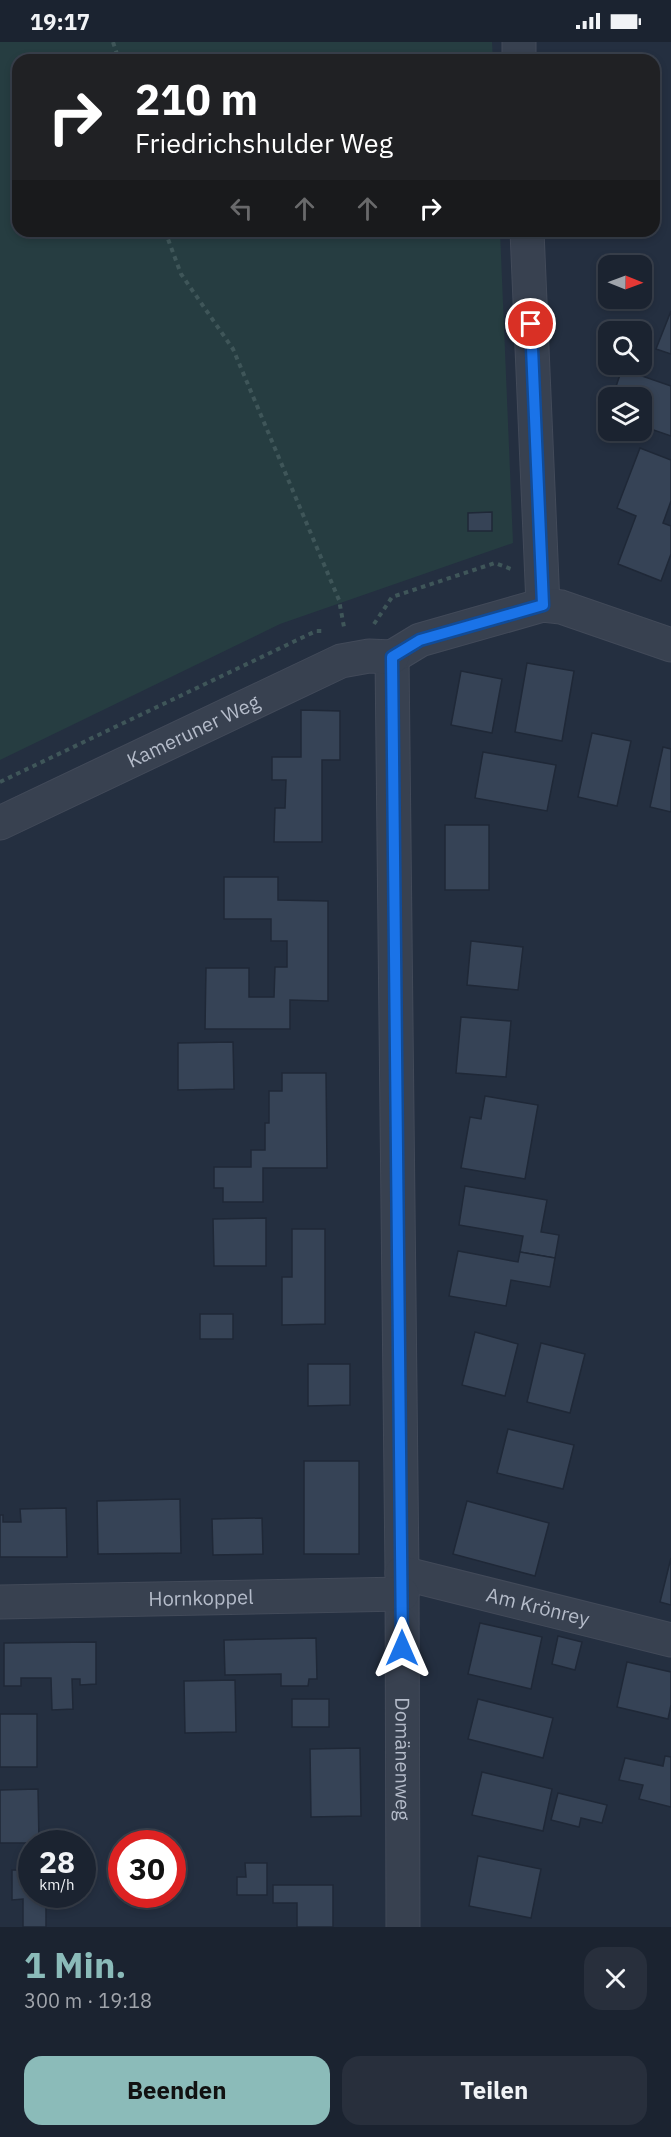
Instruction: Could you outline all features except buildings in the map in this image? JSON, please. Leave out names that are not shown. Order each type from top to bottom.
[{"type":"street","points":[[527,237],[543,605]]},
{"type":"street","points":[[392,657],[420,640],[543,605],[561,607],[671,645]]},
{"type":"street","name":"Kameruner Weg","points":[[0,823],[348,645],[369,656],[392,657]]},
{"type":"street","name":"Domänenweg","points":[[392,657],[402,1584],[402,1927]]},
{"type":"street","name":"Hornkoppel","points":[[0,1602],[402,1584]]},
{"type":"street","name":"Am Krönrey","points":[[402,1584],[671,1640]]},
{"type":"path","points":[[167,237],[181,274],[233,349],[339,600],[348,645]]},
{"type":"path","points":[[371,630],[392,597],[495,563],[520,572]]},
{"type":"path","points":[[0,782],[316,631],[348,645]]},
{"type":"green space","points":[[0,42],[492,42],[493,54],[12,54],[12,237],[500,237],[513,543],[280,624],[0,760]]},
{"type":"route","points":[[402,1648],[392,657],[420,640],[543,605],[531,324]]}]
